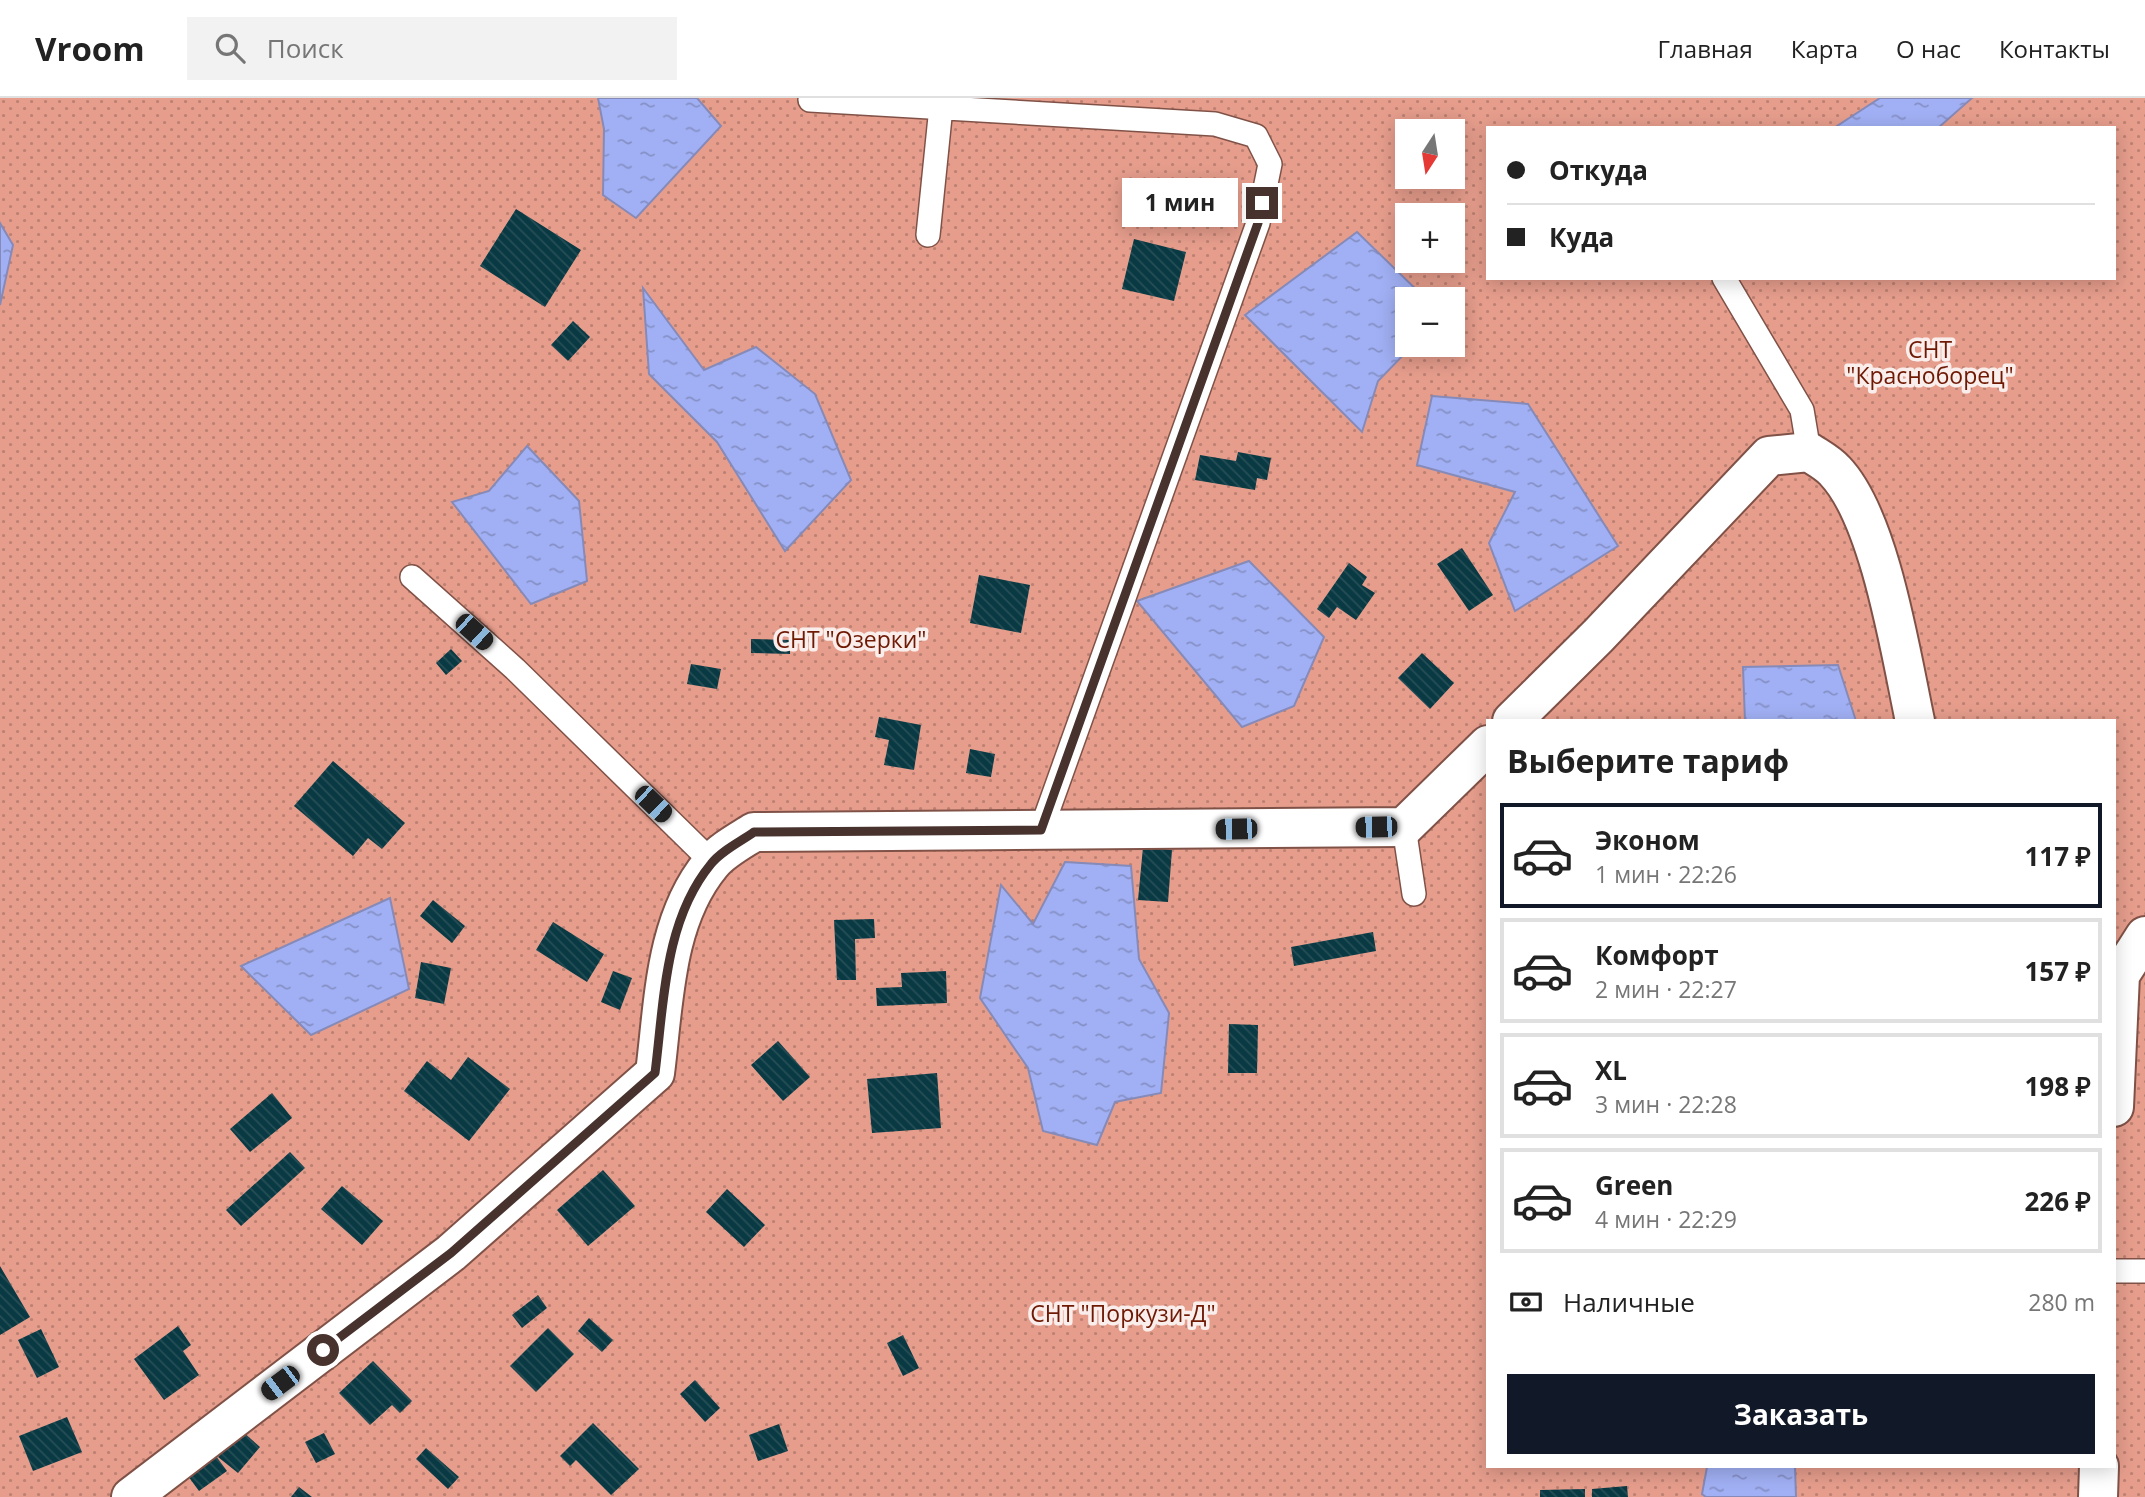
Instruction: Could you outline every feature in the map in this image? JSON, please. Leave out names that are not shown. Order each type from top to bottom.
[{"type":"street","points":[[1514,719],[1598,636],[1769,456],[1809,452],[1835,470],[1861,509],[1891,608],[1915,719]]},
{"type":"street","points":[[131,1497],[451,1253],[655,1073],[672,948],[686,902],[712,862],[754,832],[1404,827],[1486,747]]},
{"type":"street","points":[[2116,1030],[2120,975],[2145,936]]},
{"type":"street","points":[[2098,1497],[2099,1468]]},
{"type":"lane","points":[[810,100],[1215,124],[1256,136],[1270,164],[1258,223],[1041,830]]},
{"type":"lane","points":[[928,235],[941,107]]},
{"type":"lane","points":[[1725,280],[1802,410],[1809,452]]},
{"type":"lane","points":[[412,576],[515,669],[712,862]]},
{"type":"lane","points":[[1404,827],[1414,894]]},
{"type":"lane","points":[[2116,1271],[2145,1271]]},
{"type":"green space","name":"СНТ \"Озерки\"","points":[[0,98],[2145,98],[2145,1497],[0,1497]]},
{"type":"water","points":[[598,98],[697,98],[721,126],[636,218],[603,195],[604,129]]},
{"type":"water","points":[[1880,98],[1972,98],[1940,126],[1837,126]]},
{"type":"water","points":[[0,223],[13,245],[0,305]]},
{"type":"water","points":[[1357,232],[1395,269],[1395,273],[1399,273],[1414,287],[1395,287],[1395,357],[1401,357],[1378,381],[1362,432],[1245,315]]},
{"type":"water","points":[[643,288],[704,370],[756,347],[815,394],[851,480],[785,551],[717,442],[649,374]]},
{"type":"water","points":[[1432,396],[1528,404],[1618,546],[1515,611],[1489,543],[1515,492],[1417,465]]},
{"type":"water","points":[[527,446],[579,501],[587,581],[531,604],[452,502],[489,491]]},
{"type":"water","points":[[1249,561],[1324,637],[1294,706],[1242,727],[1137,601]]},
{"type":"water","points":[[1838,665],[1855,719],[1745,719],[1743,667]]},
{"type":"water","points":[[1065,862],[1131,866],[1139,959],[1169,1013],[1161,1093],[1115,1102],[1097,1145],[1043,1131],[1028,1068],[980,998],[1001,885],[1033,924]]},
{"type":"water","points":[[390,898],[409,989],[311,1035],[241,966]]},
{"type":"water","points":[[1707,1468],[1795,1468],[1796,1497],[1706,1497],[1702,1494]]},
{"type":"building","points":[[516,209],[581,250],[545,307],[480,266]]},
{"type":"building","points":[[1134,239],[1186,252],[1174,301],[1122,289]]},
{"type":"building","points":[[573,321],[590,337],[568,361],[551,345]]},
{"type":"building","points":[[1238,452],[1271,458],[1267,480],[1257,478],[1255,490],[1195,480],[1200,455],[1236,461]]},
{"type":"building","points":[[1462,548],[1493,595],[1469,611],[1437,564]]},
{"type":"building","points":[[1349,563],[1367,577],[1362,585],[1375,593],[1356,620],[1337,607],[1329,618],[1317,609]]},
{"type":"building","points":[[979,575],[1030,585],[1021,633],[970,623]]},
{"type":"building","points":[[751,639],[790,640],[790,654],[751,653]]},
{"type":"building","points":[[451,649],[462,661],[446,675],[436,663]]},
{"type":"building","points":[[1422,653],[1454,683],[1430,709],[1398,678]]},
{"type":"building","points":[[691,664],[721,669],[717,689],[687,684]]},
{"type":"building","points":[[879,717],[921,725],[914,770],[884,765],[889,740],[875,737]]},
{"type":"building","points":[[970,749],[995,754],[991,777],[966,773]]},
{"type":"building","points":[[333,761],[405,823],[382,849],[368,838],[353,856],[294,806]]},
{"type":"building","points":[[1143,847],[1172,850],[1168,902],[1138,900]]},
{"type":"building","points":[[433,900],[465,926],[452,943],[420,916]]},
{"type":"building","points":[[874,919],[875,938],[855,939],[856,980],[837,980],[834,920]]},
{"type":"building","points":[[553,922],[604,954],[587,982],[536,950]]},
{"type":"building","points":[[1373,932],[1376,951],[1294,966],[1291,947]]},
{"type":"building","points":[[421,962],[451,968],[444,1004],[415,998]]},
{"type":"building","points":[[613,971],[632,978],[620,1010],[601,1002]]},
{"type":"building","points":[[946,971],[947,1003],[877,1006],[876,988],[902,987],[901,973]]},
{"type":"building","points":[[1229,1024],[1258,1025],[1257,1073],[1228,1073]]},
{"type":"building","points":[[778,1041],[810,1077],[783,1101],[751,1065]]},
{"type":"building","points":[[468,1057],[510,1089],[469,1141],[404,1091],[427,1061],[451,1080]]},
{"type":"building","points":[[937,1073],[941,1128],[872,1133],[867,1079]]},
{"type":"building","points":[[272,1093],[292,1118],[250,1152],[230,1129]]},
{"type":"building","points":[[290,1152],[305,1168],[241,1226],[226,1210]]},
{"type":"building","points":[[603,1170],[635,1206],[588,1246],[557,1210]]},
{"type":"building","points":[[342,1186],[383,1221],[362,1245],[321,1209]]},
{"type":"building","points":[[727,1189],[765,1225],[744,1247],[706,1212]]},
{"type":"building","points":[[0,1266],[30,1317],[0,1335]]},
{"type":"building","points":[[538,1295],[547,1308],[522,1328],[512,1315]]},
{"type":"building","points":[[589,1318],[613,1340],[602,1352],[578,1331]]},
{"type":"building","points":[[178,1326],[191,1345],[183,1351],[199,1375],[164,1400],[134,1359]]},
{"type":"building","points":[[548,1328],[574,1354],[536,1392],[510,1366]]},
{"type":"building","points":[[41,1329],[59,1367],[37,1378],[18,1340]]},
{"type":"building","points":[[903,1335],[919,1368],[903,1376],[887,1343]]},
{"type":"building","points":[[373,1361],[412,1401],[400,1413],[392,1405],[370,1425],[339,1393]]},
{"type":"building","points":[[695,1380],[720,1408],[705,1422],[680,1394]]},
{"type":"building","points":[[67,1417],[82,1452],[33,1471],[19,1436]]},
{"type":"building","points":[[593,1423],[639,1469],[611,1495],[576,1460],[570,1466],[560,1456]]},
{"type":"building","points":[[779,1424],[788,1451],[758,1461],[749,1435]]},
{"type":"building","points":[[241,1430],[260,1447],[238,1473],[218,1457]]},
{"type":"building","points":[[324,1433],[335,1454],[316,1463],[305,1442]]},
{"type":"building","points":[[426,1448],[459,1477],[448,1489],[416,1459]]},
{"type":"building","points":[[216,1456],[227,1471],[199,1491],[188,1476]]},
{"type":"building","points":[[1627,1486],[1628,1497],[1592,1497],[1592,1489]]},
{"type":"building","points":[[299,1487],[312,1497],[291,1497]]},
{"type":"building","points":[[1585,1489],[1585,1497],[1540,1497],[1540,1490]]},
{"type":"route","points":[[323,1350],[451,1253],[655,1073],[672,948],[686,902],[712,862],[754,832],[1041,830],[1258,223],[1262,203]]},
{"type":"park label","name":"СНТ \"Красноборец\"","points":[[1930,362]]},
{"type":"park label","name":"СНТ \"Поркузи-Д\"","points":[[1123,1313]]}]
